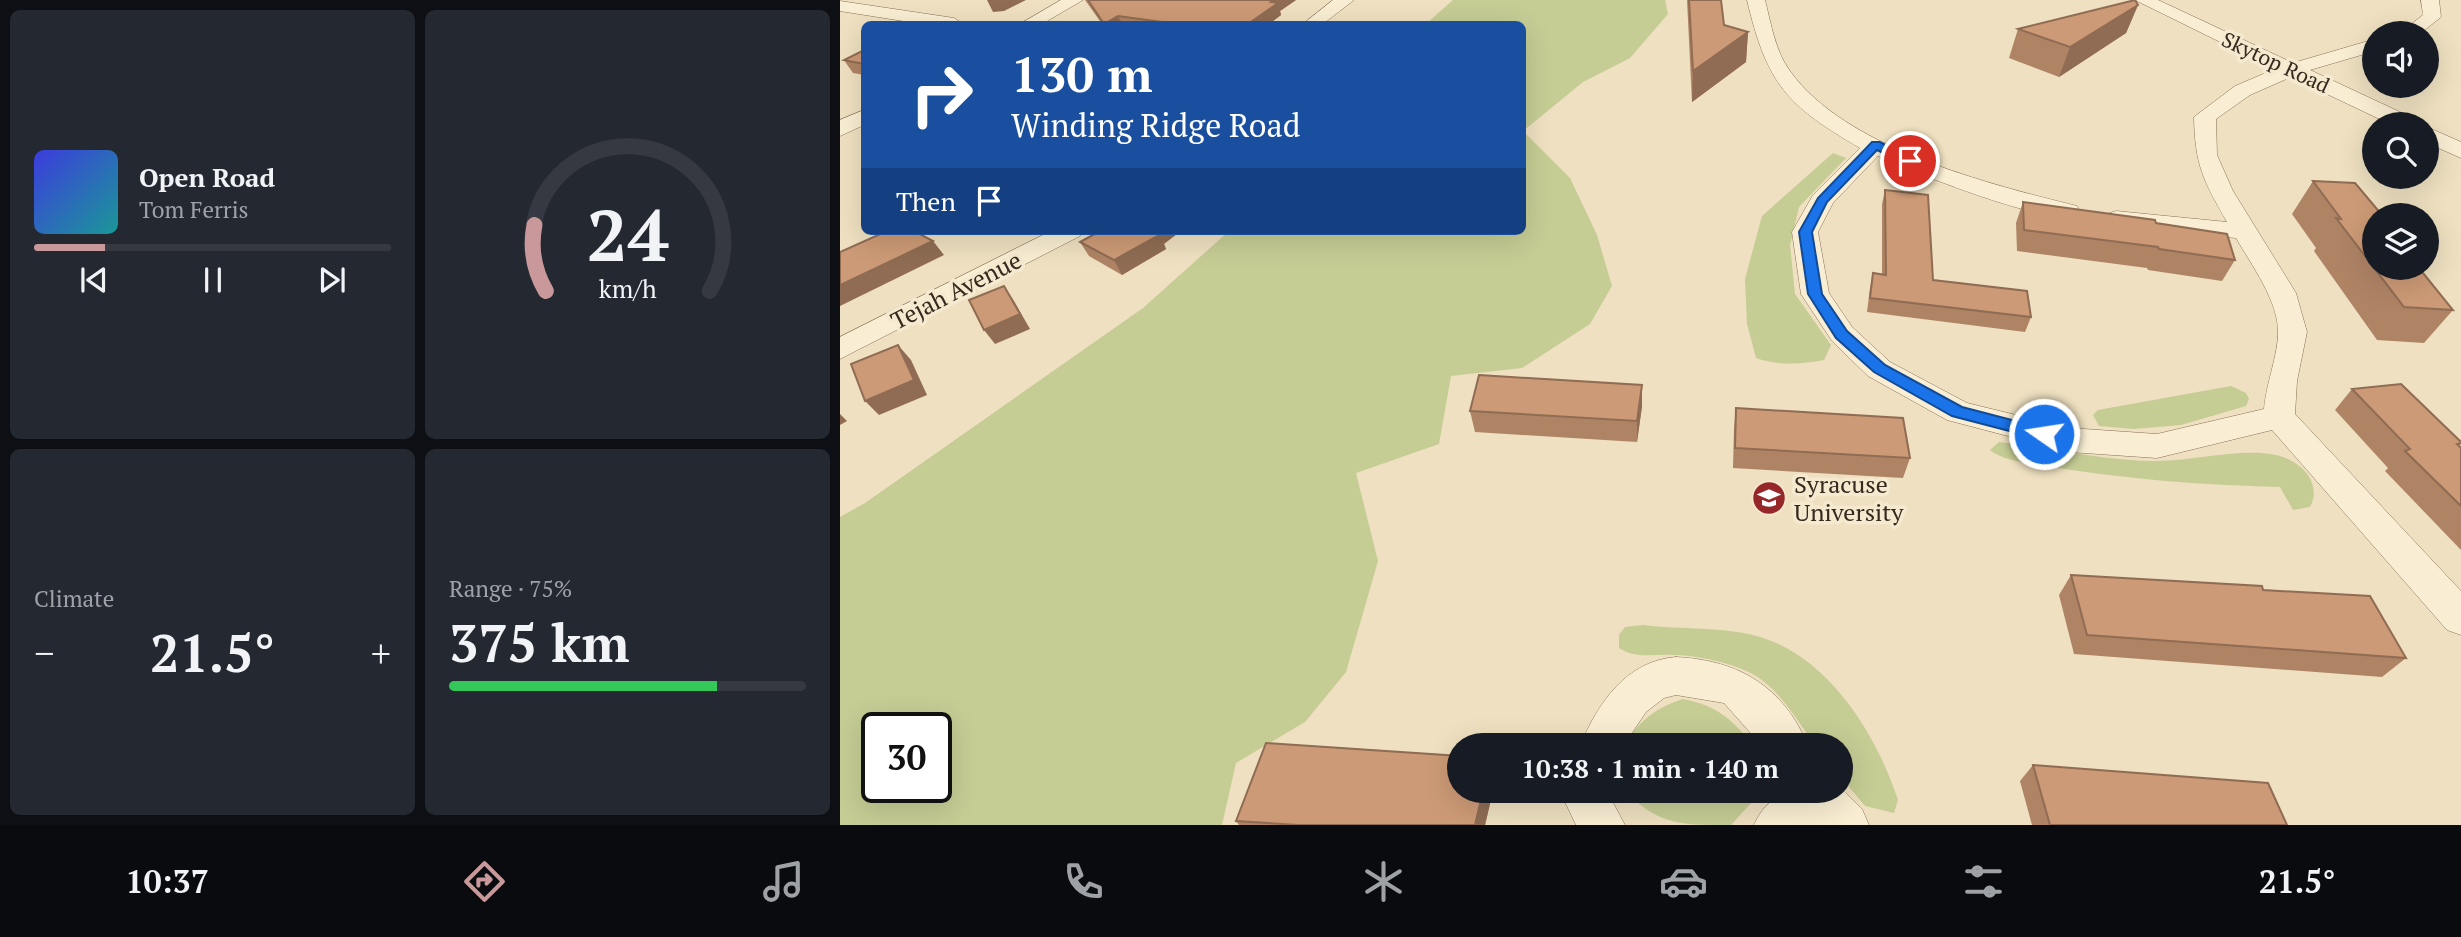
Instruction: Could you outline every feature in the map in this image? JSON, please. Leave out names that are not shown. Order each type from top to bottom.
[{"type":"street","points":[[1035,21],[1074,0]]},
{"type":"street","points":[[1316,21],[1345,0]]},
{"type":"street","points":[[1756,0],[1771,57],[1784,78],[1809,105],[1831,121],[1876,145],[1980,189],[2092,216],[2244,231]]},
{"type":"street","name":"Skytop Road","points":[[2144,0],[2382,112]]},
{"type":"street","points":[[2426,21],[2432,17],[2430,0]]},
{"type":"street","points":[[840,6],[935,21]]},
{"type":"street","points":[[2362,48],[2294,70],[2223,101],[2205,117],[2206,155],[2221,191],[2282,292],[2293,332],[2282,381],[2279,417],[2461,618]]},
{"type":"street","points":[[840,129],[861,118]]},
{"type":"street","points":[[2439,140],[2461,151]]},
{"type":"street","points":[[1876,145],[1822,200],[1805,232],[1815,294],[1842,334],[1880,369],[1958,412],[2069,440],[2157,446],[2279,417]]},
{"type":"street","name":"Tejah Avenue","points":[[840,349],[1063,235]]},
{"type":"street","points":[[1605,733],[1608,725],[1632,698],[1662,677],[1709,679],[1741,690],[1776,733]]},
{"type":"street","points":[[1588,803],[1602,825]]},
{"type":"street","points":[[1777,825],[1825,804]]},
{"type":"green space","points":[[1453,0],[1665,0],[1668,14],[1630,58],[1583,82],[1526,129],[1526,21],[1429,21]]},
{"type":"green space","points":[[1526,134],[1570,178],[1597,235],[1612,286],[1590,324],[1522,368],[1451,376],[1439,444],[1356,473],[1378,561],[1346,672],[1305,722],[1236,763],[1222,825],[840,825],[840,517],[865,503],[1143,308],[1225,235],[1526,235]]},
{"type":"green space","points":[[1833,153],[1846,158],[1799,207],[1790,245],[1795,294],[1831,345],[1824,360],[1790,364],[1756,358],[1747,324],[1745,279],[1762,216]]},
{"type":"green space","points":[[2231,386],[2246,393],[2249,399],[2246,406],[2181,425],[2134,429],[2099,426],[2093,415],[2098,410]]},
{"type":"green space","points":[[1999,442],[2133,460],[2167,461],[2242,453],[2270,454],[2290,460],[2305,472],[2311,480],[2313,497],[2310,507],[2293,510],[2280,487],[2163,481],[2046,466],[1996,454],[1990,450]]},
{"type":"green space","points":[[1643,625],[1746,634],[1785,647],[1808,662],[1829,681],[1864,726],[1889,775],[1898,800],[1894,813],[1865,806],[1853,792],[1853,733],[1807,733],[1765,682],[1737,667],[1704,658],[1638,655],[1625,651],[1619,648],[1619,635],[1625,627]]},
{"type":"green space","points":[[1683,699],[1705,705],[1722,714],[1742,733],[1632,733],[1649,716]]},
{"type":"green space","points":[[1638,803],[1751,803],[1731,825],[1671,821]]},
{"type":"building","points":[[1088,0],[1274,0],[1271,2],[1278,3],[1252,21],[1155,21],[1118,16],[1109,21],[1102,21]]},
{"type":"building","points":[[1689,0],[1721,0],[1724,25],[1748,32],[1693,71]]},
{"type":"building","points":[[2135,0],[2138,5],[2070,47],[2018,29]]},
{"type":"building","points":[[861,52],[861,63],[844,60]]},
{"type":"building","points":[[2313,181],[2355,183],[2372,203],[2362,203],[2362,252],[2336,218],[2341,219]]},
{"type":"building","points":[[1885,190],[1928,195],[1933,280],[2027,291],[2031,317],[1870,298],[1873,273],[1886,275]]},
{"type":"building","points":[[2023,202],[2155,220],[2156,223],[2227,234],[2235,260],[2024,230]]},
{"type":"building","points":[[878,235],[922,235],[933,241],[840,285],[840,252]]},
{"type":"building","points":[[1093,235],[1159,235],[1114,260],[1080,242]]},
{"type":"building","points":[[2383,280],[2429,280],[2453,310],[2404,307]]},
{"type":"building","points":[[1004,286],[1020,314],[984,330],[969,300]]},
{"type":"building","points":[[898,345],[914,380],[865,401],[851,364]]},
{"type":"building","points":[[1479,375],[1642,385],[1637,421],[1470,411]]},
{"type":"building","points":[[2401,384],[2461,442],[2457,444],[2461,448],[2461,506],[2405,451],[2410,449],[2352,389]]},
{"type":"building","points":[[1736,408],[1903,418],[1910,458],[1735,448]]},
{"type":"building","points":[[2071,575],[2262,586],[2263,590],[2370,596],[2406,658],[2087,635]]},
{"type":"building","points":[[1266,743],[1447,755],[1447,803],[1480,803],[1475,825],[1298,825],[1236,821]]},
{"type":"building","points":[[2033,765],[2268,783],[2287,825],[2050,825]]},
{"type":"place","name":"Syracuse University","points":[[1769,498]]},
{"type":"route","points":[[1910,161],[1876,145],[1822,200],[1805,232],[1815,294],[1827,316],[1842,334],[1880,369],[1958,412],[2044,434]]}]
